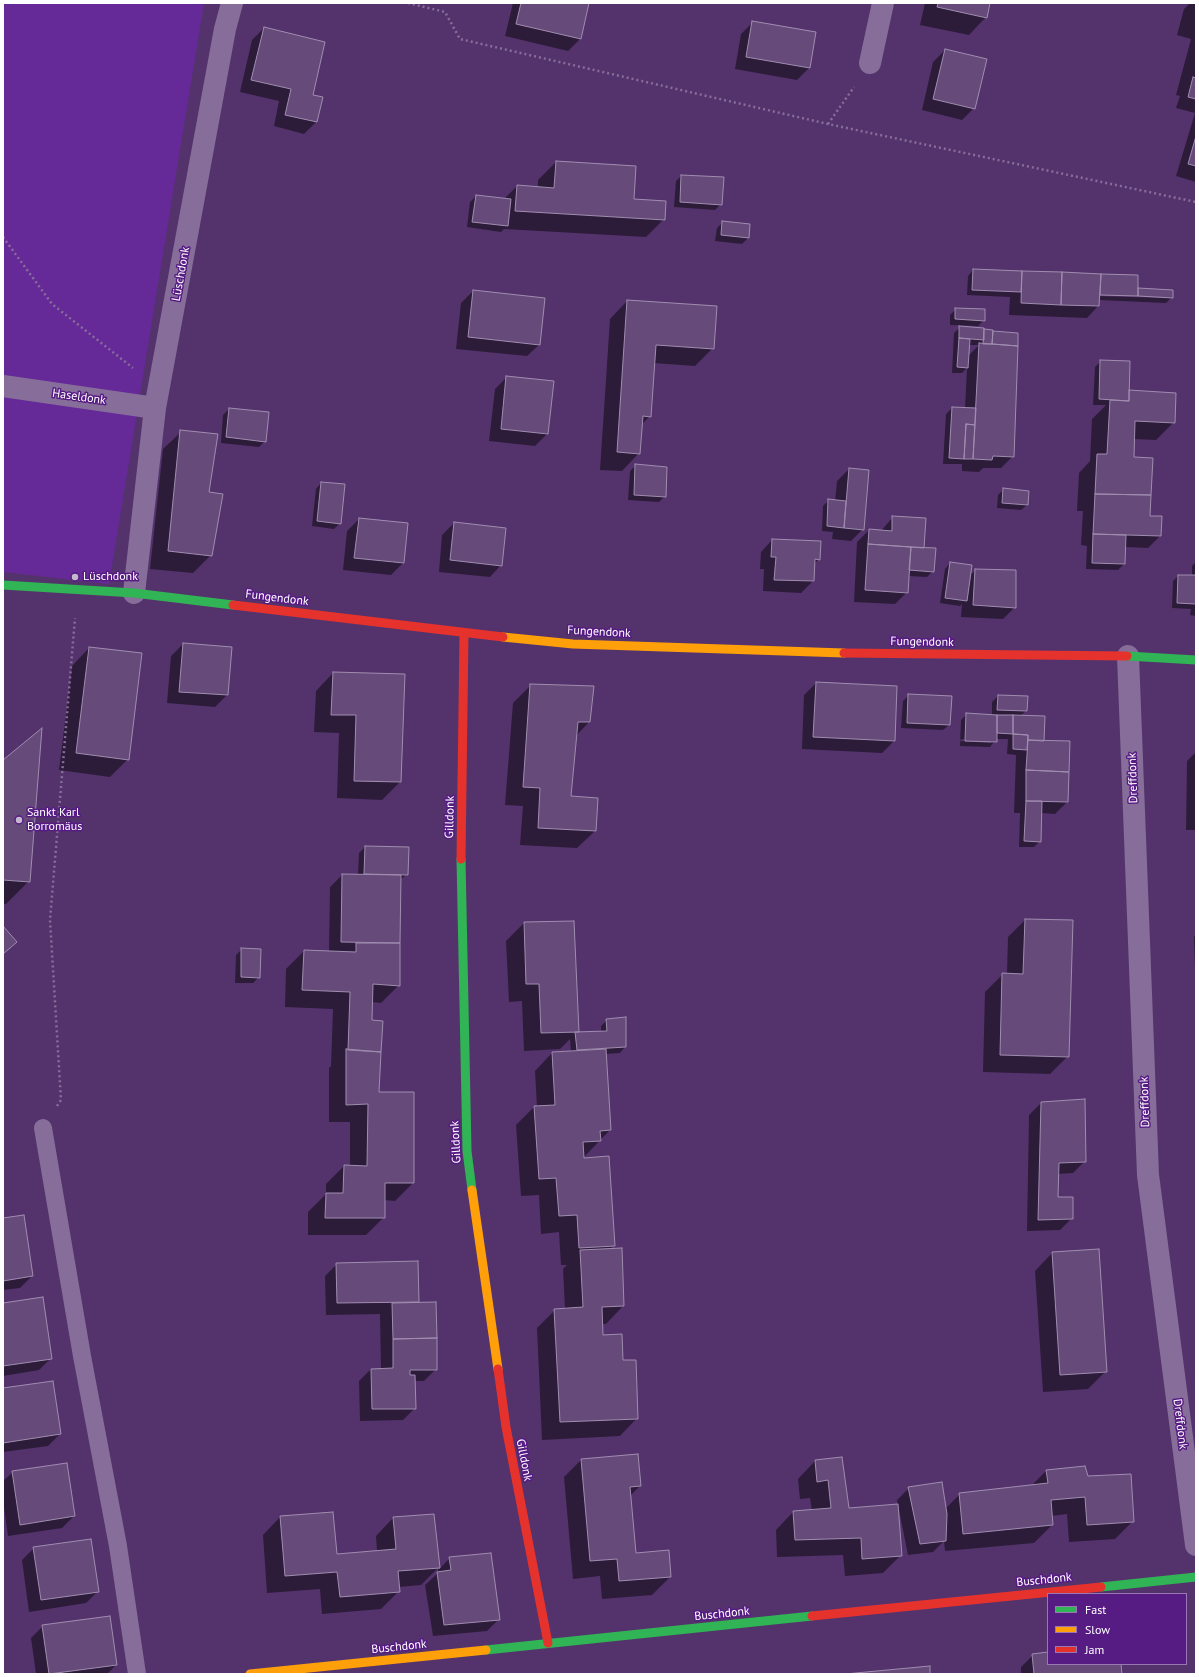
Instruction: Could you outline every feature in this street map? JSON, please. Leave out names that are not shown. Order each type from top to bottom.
[{"type":"street","name":"Lüschdonk","points":[[134,593],[158,399],[225,29],[232,3]]},
{"type":"street","points":[[870,63],[883,3]]},
{"type":"street","name":"Haseldonk","points":[[3,386],[158,399]]},
{"type":"street","name":"Fungendonk","points":[[3,585],[134,593],[464,633],[573,644],[798,653],[1128,656],[1196,660]]},
{"type":"street","name":"Gilldonk","points":[[464,633],[461,876],[467,1151],[506,1427],[548,1644]]},
{"type":"street","name":"Dreffdonk","points":[[1128,656],[1148,1175],[1196,1546]]},
{"type":"street","name":"Buschdonk","points":[[250,1674],[1196,1577]]},
{"type":"lane","points":[[43,1128],[82,1356],[118,1546],[137,1674]]},
{"type":"path","points":[[408,3],[445,12],[460,39],[828,124],[1196,202]]},
{"type":"path","points":[[828,124],[870,63]]},
{"type":"path","points":[[3,237],[52,304],[158,399]]},
{"type":"path","points":[[43,1128],[62,1100],[58,1062],[50,920],[77,590]]},
{"type":"shaded area","points":[[3,3],[204,3],[109,584],[3,572]]},
{"type":"building","points":[[521,3],[589,3],[581,39],[516,24]]},
{"type":"building","points":[[938,3],[990,3],[987,18],[937,7]]},
{"type":"building","points":[[752,21],[816,32],[810,68],[746,57]]},
{"type":"building","points":[[264,27],[325,42],[313,95],[323,97],[317,122],[285,115],[291,89],[251,80]]},
{"type":"building","points":[[945,49],[987,59],[975,109],[933,99]]},
{"type":"building","points":[[1193,77],[1196,78],[1196,99],[1188,97]]},
{"type":"building","points":[[1196,136],[1196,166],[1188,164]]},
{"type":"building","points":[[556,161],[636,166],[634,199],[666,201],[665,220],[515,211],[517,185],[554,188]]},
{"type":"building","points":[[681,175],[724,177],[722,205],[680,202]]},
{"type":"building","points":[[476,195],[511,199],[508,226],[472,222]]},
{"type":"building","points":[[722,221],[750,224],[749,238],[721,235]]},
{"type":"building","points":[[973,269],[1022,271],[1021,292],[972,290]]},
{"type":"building","points":[[1022,271],[1062,272],[1061,305],[1021,303]]},
{"type":"building","points":[[1062,272],[1101,274],[1099,306],[1061,305]]},
{"type":"building","points":[[1101,274],[1138,275],[1138,296],[1100,295]]},
{"type":"building","points":[[1138,288],[1173,290],[1173,298],[1138,296]]},
{"type":"building","points":[[473,290],[545,298],[540,345],[468,337]]},
{"type":"building","points":[[627,300],[717,306],[714,349],[656,345],[651,417],[643,416],[640,454],[617,452]]},
{"type":"building","points":[[955,308],[985,309],[985,321],[955,319]]},
{"type":"building","points":[[959,326],[984,328],[984,340],[959,338]]},
{"type":"building","points":[[984,329],[993,330],[992,344],[983,344]]},
{"type":"building","points":[[993,331],[1018,333],[1018,346],[992,344]]},
{"type":"building","points":[[959,338],[970,339],[968,368],[957,367]]},
{"type":"building","points":[[979,343],[1018,346],[1014,457],[993,456],[992,460],[973,459]]},
{"type":"building","points":[[1100,360],[1130,361],[1129,401],[1099,399]]},
{"type":"building","points":[[506,376],[554,381],[548,434],[501,429]]},
{"type":"building","points":[[1129,390],[1176,393],[1175,423],[1135,421],[1134,457],[1153,458],[1151,495],[1095,494],[1097,454],[1107,454],[1110,400],[1129,401]]},
{"type":"building","points":[[952,407],[976,408],[975,425],[966,424],[964,459],[949,458]]},
{"type":"building","points":[[229,408],[269,412],[266,442],[226,437]]},
{"type":"building","points":[[966,424],[975,425],[973,459],[964,459]]},
{"type":"building","points":[[180,430],[218,434],[209,492],[223,494],[212,556],[168,551]]},
{"type":"building","points":[[635,464],[667,467],[666,497],[634,495]]},
{"type":"building","points":[[849,468],[869,470],[864,530],[844,528]]},
{"type":"building","points":[[321,482],[345,484],[341,524],[317,521]]},
{"type":"building","points":[[1003,488],[1029,491],[1028,505],[1002,503]]},
{"type":"building","points":[[1095,494],[1151,495],[1150,516],[1162,516],[1161,536],[1093,534]]},
{"type":"building","points":[[828,499],[846,501],[844,528],[827,526]]},
{"type":"building","points":[[892,516],[926,518],[924,548],[868,544],[869,529],[892,531]]},
{"type":"building","points":[[359,518],[408,523],[404,563],[354,558]]},
{"type":"building","points":[[454,522],[506,528],[502,566],[450,560]]},
{"type":"building","points":[[1093,534],[1126,535],[1125,564],[1092,563]]},
{"type":"building","points":[[772,539],[821,541],[820,560],[815,559],[814,581],[774,580],[776,557],[771,557]]},
{"type":"building","points":[[868,544],[911,547],[908,593],[865,590]]},
{"type":"building","points":[[911,547],[936,548],[934,572],[909,570]]},
{"type":"building","points":[[950,562],[972,565],[967,601],[945,598]]},
{"type":"building","points":[[975,569],[1016,570],[1016,608],[973,605]]},
{"type":"building","points":[[1178,575],[1196,575],[1196,604],[1177,603]]},
{"type":"building","points":[[183,643],[232,647],[228,695],[179,692]]},
{"type":"building","points":[[89,647],[142,653],[129,760],[76,753]]},
{"type":"building","points":[[333,672],[405,674],[401,782],[354,781],[356,715],[331,715]]},
{"type":"building","points":[[816,682],[897,686],[895,741],[813,737]]},
{"type":"building","points":[[530,684],[594,686],[590,722],[578,722],[571,796],[598,798],[596,831],[538,828],[540,788],[523,787]]},
{"type":"building","points":[[908,694],[952,696],[950,725],[907,723]]},
{"type":"building","points":[[998,695],[1028,696],[1027,711],[997,710]]},
{"type":"building","points":[[966,713],[997,715],[997,742],[965,741]]},
{"type":"building","points":[[997,715],[1013,715],[1013,734],[997,733]]},
{"type":"building","points":[[1013,715],[1045,716],[1044,741],[1028,740],[1028,735],[1013,734]]},
{"type":"building","name":"Sankt Karl Borromäus","points":[[42,728],[30,882],[3,880],[3,760]]},
{"type":"building","points":[[1013,734],[1028,735],[1027,750],[1013,749]]},
{"type":"building","points":[[1028,740],[1070,741],[1069,772],[1026,770]]},
{"type":"building","points":[[1026,770],[1069,772],[1068,802],[1026,801]]},
{"type":"building","points":[[1026,801],[1042,801],[1041,842],[1024,841]]},
{"type":"building","points":[[365,846],[409,847],[408,875],[364,874]]},
{"type":"building","points":[[342,874],[401,875],[400,943],[341,942]]},
{"type":"building","points":[[1025,919],[1073,920],[1069,1057],[1000,1055],[1002,973],[1023,974]]},
{"type":"building","points":[[574,921],[579,1032],[541,1033],[539,984],[526,984],[524,922]]},
{"type":"building","points":[[3,926],[17,942],[3,954]]},
{"type":"building","points":[[356,943],[400,943],[400,986],[373,984],[372,1020],[383,1021],[381,1052],[348,1050],[350,992],[302,990],[304,950],[356,952]]},
{"type":"building","points":[[241,948],[261,949],[260,978],[241,977]]},
{"type":"building","points":[[626,1017],[626,1047],[577,1050],[575,1032],[607,1031],[606,1019]]},
{"type":"building","points":[[346,1049],[381,1052],[379,1092],[414,1092],[414,1183],[385,1183],[385,1218],[325,1218],[326,1193],[343,1193],[344,1165],[367,1166],[368,1104],[346,1105]]},
{"type":"building","points":[[606,1049],[611,1130],[600,1131],[601,1141],[583,1142],[584,1158],[609,1156],[615,1246],[579,1248],[577,1215],[559,1216],[556,1178],[539,1179],[534,1106],[555,1105],[552,1052]]},
{"type":"building","points":[[1085,1099],[1086,1162],[1059,1163],[1058,1197],[1073,1197],[1073,1219],[1038,1220],[1041,1102]]},
{"type":"building","points":[[24,1215],[33,1276],[3,1281],[3,1218]]},
{"type":"building","points":[[622,1248],[624,1306],[602,1307],[603,1335],[622,1334],[623,1360],[636,1360],[638,1419],[560,1422],[554,1309],[583,1307],[580,1250]]},
{"type":"building","points":[[1099,1249],[1107,1372],[1060,1375],[1052,1252]]},
{"type":"building","points":[[418,1261],[419,1302],[337,1303],[336,1263]]},
{"type":"building","points":[[43,1297],[52,1359],[3,1366],[3,1303]]},
{"type":"building","points":[[436,1302],[437,1338],[393,1339],[392,1303]]},
{"type":"building","points":[[437,1338],[437,1370],[410,1370],[410,1375],[415,1375],[416,1409],[372,1409],[371,1369],[393,1368],[393,1339]]},
{"type":"building","points":[[53,1381],[61,1434],[3,1443],[3,1388]]},
{"type":"building","points":[[638,1454],[641,1486],[630,1487],[636,1553],[669,1550],[671,1577],[619,1581],[617,1559],[590,1561],[581,1459]]},
{"type":"building","points":[[842,1457],[849,1508],[898,1504],[902,1556],[862,1559],[861,1538],[795,1540],[793,1511],[831,1508],[828,1480],[817,1482],[815,1460]]},
{"type":"building","points":[[67,1463],[75,1516],[20,1525],[12,1471]]},
{"type":"building","points":[[1085,1466],[1088,1476],[1131,1474],[1134,1522],[1087,1525],[1085,1497],[1051,1500],[1053,1525],[963,1534],[959,1493],[1048,1483],[1046,1470]]},
{"type":"building","points":[[942,1482],[947,1514],[946,1541],[920,1544],[908,1487]]},
{"type":"building","points":[[333,1512],[337,1554],[396,1549],[393,1517],[434,1514],[440,1568],[398,1571],[400,1592],[340,1597],[337,1572],[285,1576],[280,1516]]},
{"type":"building","points":[[91,1539],[99,1592],[41,1600],[33,1547]]},
{"type":"building","points":[[491,1553],[500,1620],[444,1625],[437,1572],[451,1570],[449,1557]]},
{"type":"building","points":[[110,1616],[117,1665],[49,1674],[42,1625]]},
{"type":"building","points":[[1047,1652],[1047,1665],[1121,1665],[1122,1674],[1034,1674],[1032,1654]]},
{"type":"building","points":[[930,1666],[930,1674],[845,1674]]},
{"type":"traffic: fast","points":[[3,585],[134,593],[233,605]]},
{"type":"traffic: fast","points":[[1127,656],[1196,660]]},
{"type":"traffic: fast","points":[[461,859],[467,1151],[472,1190]]},
{"type":"traffic: fast","points":[[1101,1587],[1196,1577]]},
{"type":"traffic: fast","points":[[486,1650],[812,1616]]},
{"type":"traffic: slow","points":[[503,637],[573,644],[844,653]]},
{"type":"traffic: slow","points":[[472,1190],[498,1369]]},
{"type":"traffic: slow","points":[[250,1674],[486,1650]]},
{"type":"traffic: jam","points":[[233,605],[503,637]]},
{"type":"traffic: jam","points":[[461,859],[464,633]]},
{"type":"traffic: jam","points":[[844,653],[1127,656]]},
{"type":"traffic: jam","points":[[498,1369],[506,1427],[548,1643]]},
{"type":"traffic: jam","points":[[812,1616],[1101,1587]]},
{"type":"place","name":"Lüschdonk","points":[[75,577]]},
{"type":"place","name":"Sankt Karl Borromäus","points":[[19,820]]}]
